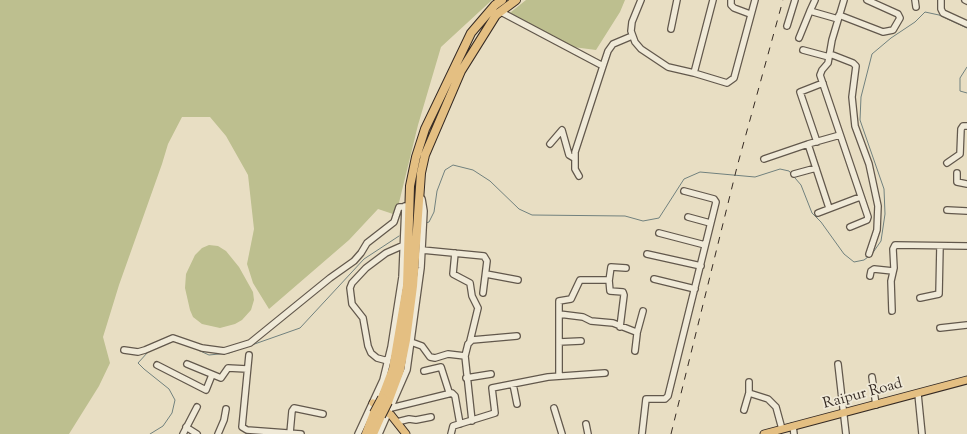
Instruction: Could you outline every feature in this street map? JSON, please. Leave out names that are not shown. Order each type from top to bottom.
[{"type":"highway","points":[[366,434],[384,408],[393,369],[407,286],[410,186],[416,157],[425,129],[471,33],[495,5],[502,0]]},
{"type":"highway","points":[[373,434],[400,370],[406,340],[413,286],[420,187],[425,155],[460,71],[496,15],[516,0]]},
{"type":"main road","name":"Raipur Road","points":[[764,434],[782,429],[793,430],[844,413],[967,380]]},
{"type":"main road","points":[[373,403],[384,408],[406,434]]},
{"type":"street","points":[[641,0],[632,22],[632,36],[641,49],[662,65],[727,83],[733,80],[755,0]]},
{"type":"street","points":[[671,29],[677,0]]},
{"type":"street","points":[[694,73],[713,0]]},
{"type":"street","points":[[732,0],[731,5],[734,8],[750,14]]},
{"type":"street","points":[[787,26],[795,0]]},
{"type":"street","points":[[800,38],[815,0]]},
{"type":"street","points":[[844,0],[838,17],[828,63],[821,71],[823,83],[868,218],[850,227]]},
{"type":"street","points":[[810,11],[838,17],[883,32],[893,30],[900,18],[898,14],[867,0]]},
{"type":"street","points":[[915,0],[916,8]]},
{"type":"street","points":[[941,0],[941,9],[943,13],[967,24]]},
{"type":"street","points":[[501,12],[603,66]]},
{"type":"street","points":[[579,176],[575,169],[574,158],[608,51],[613,44],[632,36]]},
{"type":"street","points":[[802,50],[830,55],[853,63],[856,66],[852,96],[855,126],[869,164],[878,206],[877,230],[869,254]]},
{"type":"street","points":[[816,142],[800,92],[823,83]]},
{"type":"street","points":[[947,163],[960,154],[961,129],[963,126],[967,126]]},
{"type":"street","points":[[550,144],[562,130],[569,155],[574,158]]},
{"type":"street","points":[[764,159],[840,135]]},
{"type":"street","points":[[808,144],[829,208]]},
{"type":"street","points":[[794,174],[816,168]]},
{"type":"street","points":[[957,173],[957,182],[967,184]]},
{"type":"street","points":[[358,434],[383,380],[388,361],[402,277],[404,207],[410,186]]},
{"type":"street","points":[[379,434],[384,408],[407,370],[421,268],[424,211],[420,187]]},
{"type":"street","points":[[642,434],[646,399],[668,397],[701,266],[715,200],[684,191]]},
{"type":"street","points":[[818,213],[860,197]]},
{"type":"street","points":[[124,350],[132,352],[145,350],[173,338],[202,348],[224,351],[250,343],[297,303],[354,261],[361,253],[367,242],[394,222],[399,207],[404,207]]},
{"type":"street","points":[[947,210],[967,211]]},
{"type":"street","points":[[688,217],[710,223]]},
{"type":"street","points":[[659,233],[705,244]]},
{"type":"street","points":[[388,361],[378,358],[371,353],[368,346],[363,318],[352,304],[350,288],[352,283],[366,268],[386,253],[404,245]]},
{"type":"street","points":[[892,310],[891,281],[893,271],[893,249],[896,245],[967,246]]},
{"type":"street","points":[[920,298],[939,294],[940,246]]},
{"type":"street","points":[[422,250],[484,256],[487,261],[483,293]]},
{"type":"street","points":[[455,253],[453,274],[470,283],[472,296],[477,305],[470,341],[466,348],[465,356],[466,378],[472,420]]},
{"type":"street","points":[[647,254],[701,266]]},
{"type":"street","points":[[620,327],[624,294],[622,291],[610,291],[609,281],[611,267],[626,268]]},
{"type":"street","points":[[870,276],[871,271],[874,269],[893,271]]},
{"type":"street","points":[[486,274],[518,280]]},
{"type":"street","points":[[654,279],[695,289]]},
{"type":"street","points":[[559,376],[559,301],[571,299],[580,280],[609,281]]},
{"type":"street","points":[[635,351],[637,333],[644,311]]},
{"type":"street","points":[[559,314],[583,317],[591,321],[613,323],[637,333]]},
{"type":"street","points":[[940,328],[967,325]]},
{"type":"street","points":[[470,341],[517,336]]},
{"type":"street","points":[[559,342],[581,341]]},
{"type":"street","points":[[411,342],[422,346],[430,357],[435,358],[450,354],[465,356]]},
{"type":"street","points":[[249,355],[242,427],[246,430],[301,434]]},
{"type":"street","points":[[188,364],[221,378],[228,368],[247,369]]},
{"type":"street","points":[[838,364],[846,434]]},
{"type":"street","points":[[157,365],[206,390],[212,375]]},
{"type":"street","points":[[424,371],[441,367],[449,392],[455,396],[460,424]]},
{"type":"street","points":[[466,378],[491,374]]},
{"type":"street","points":[[451,434],[452,427],[495,413],[492,388],[559,376],[605,374]]},
{"type":"street","points":[[872,377],[876,405]]},
{"type":"street","points":[[744,410],[749,393],[749,382]]},
{"type":"street","points":[[513,384],[517,404]]},
{"type":"street","points":[[384,408],[449,392]]},
{"type":"street","points":[[749,393],[764,397],[774,404],[779,412],[782,429]]},
{"type":"street","points":[[918,394],[922,434]]},
{"type":"street","points":[[183,434],[198,407]]},
{"type":"street","points":[[290,433],[292,411],[294,408],[323,414]]},
{"type":"street","points":[[554,408],[562,434]]},
{"type":"street","points":[[218,434],[224,420],[226,409]]},
{"type":"street","points":[[397,422],[409,419],[416,420],[432,417]]},
{"type":"street","points":[[586,424],[588,434]]},
{"type":"street","points":[[186,427],[197,434]]},
{"type":"green space","points":[[0,0],[492,0],[441,47],[418,125],[396,215],[378,209],[349,240],[269,309],[253,283],[247,264],[254,229],[248,175],[226,136],[210,117],[182,117],[168,144],[119,285],[103,337],[110,363],[99,386],[69,434],[0,434]]},
{"type":"green space","points":[[526,0],[625,0],[620,12],[596,50],[573,47],[506,16]]},
{"type":"green space","points":[[209,245],[218,246],[226,251],[239,267],[253,292],[254,300],[251,310],[242,320],[235,324],[220,328],[202,324],[193,317],[185,288],[186,274],[195,255],[202,248]]},
{"type":"waterway","points":[[872,254],[881,241],[885,214],[884,189],[860,120],[861,97],[872,54],[891,38],[915,22],[925,12],[939,15],[967,28]]},
{"type":"waterway","points":[[967,67],[960,78],[960,91],[967,93]]},
{"type":"waterway","points":[[426,223],[429,222],[434,212],[437,191],[445,170],[453,165],[473,170],[490,181],[519,209],[532,215],[625,216],[643,221],[659,218],[684,179],[700,172],[755,177],[780,169],[789,171],[801,185],[812,213],[821,222],[844,254],[854,262],[864,260],[868,257]]},
{"type":"waterway","points":[[198,350],[209,355],[229,353],[300,328],[364,259],[399,236]]},
{"type":"waterway","points":[[148,352],[138,363],[169,389],[175,400],[172,413],[163,426],[150,434]]},
{"type":"railway","points":[[671,434],[737,167],[783,0]]}]
